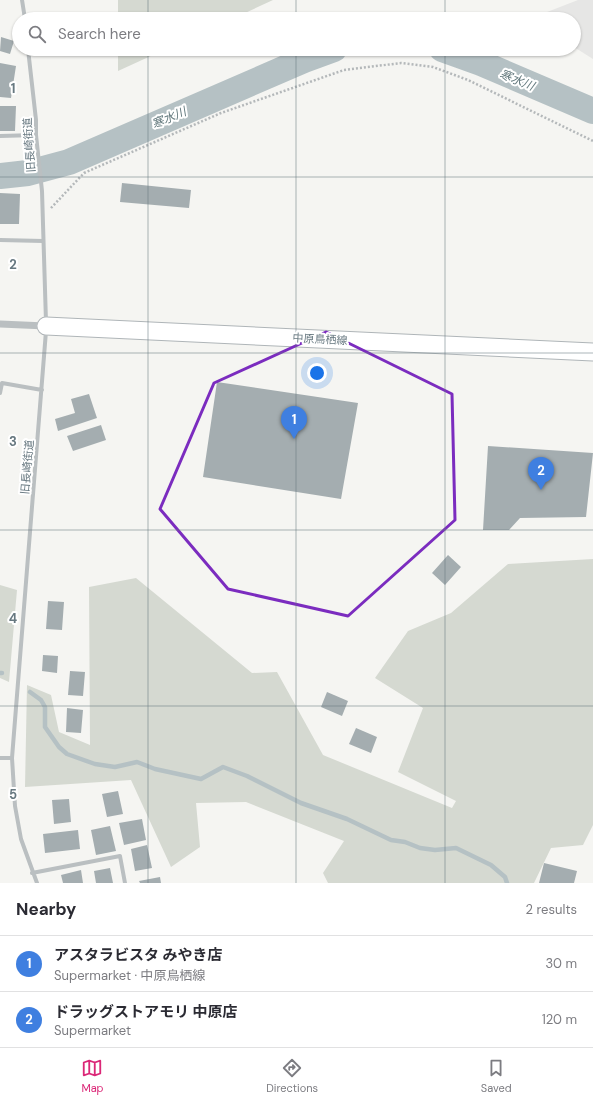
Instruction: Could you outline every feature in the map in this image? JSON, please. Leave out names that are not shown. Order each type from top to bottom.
[{"type":"main road","name":"中原鳥栖線","points":[[46,326],[593,352]]},
{"type":"street","points":[[22,0],[23,12]]},
{"type":"street","name":"旧長崎街道","points":[[29,56],[42,191],[46,326],[12,758],[15,806],[21,839],[32,873],[37,883]]},
{"type":"street","points":[[0,136],[36,135]]},
{"type":"street","points":[[0,240],[43,241]]},
{"type":"street","points":[[0,324],[46,326]]},
{"type":"street","points":[[0,392],[2,383],[42,390]]},
{"type":"street","points":[[0,758],[12,758]]},
{"type":"street","points":[[32,873],[120,856],[125,883]]},
{"type":"path","points":[[43,218],[84,173],[221,113],[344,70],[401,63],[433,67],[468,80],[593,141]]},
{"type":"highlighted area","points":[[326,332],[452,394],[455,520],[348,616],[228,589],[160,509],[214,383]]},
{"type":"shaded area","points":[[118,0],[273,0],[247,12],[118,12]]},
{"type":"shaded area","points":[[578,0],[593,0],[593,59],[581,51],[581,12],[547,12]]},
{"type":"shaded area","points":[[118,56],[151,56],[118,71]]},
{"type":"shaded area","points":[[593,559],[593,825],[583,845],[551,848],[534,883],[328,883],[323,873],[344,841],[246,802],[196,803],[200,847],[171,867],[131,780],[25,787],[27,685],[51,695],[59,732],[90,745],[89,587],[136,578],[252,673],[277,672],[323,755],[452,808],[456,801],[398,772],[423,708],[375,678],[408,631],[451,613],[508,564]]},
{"type":"shaded area","points":[[0,585],[17,590],[9,682],[0,678]]},
{"type":"building","points":[[1,37],[12,40],[10,54],[0,51]]},
{"type":"building","points":[[0,63],[16,66],[11,98],[0,97]]},
{"type":"building","points":[[0,106],[16,106],[15,131],[0,131]]},
{"type":"building","points":[[122,183],[191,190],[189,208],[120,202]]},
{"type":"building","points":[[0,193],[20,194],[19,224],[0,224]]},
{"type":"building","points":[[217,382],[358,403],[341,499],[203,477]]},
{"type":"building","points":[[89,394],[97,418],[58,431],[55,419],[75,413],[71,399]]},
{"type":"building","points":[[101,425],[106,440],[73,451],[67,436]]},
{"type":"building","points":[[488,446],[593,453],[586,517],[520,518],[509,530],[483,530]]},
{"type":"building","points":[[448,555],[461,567],[445,585],[432,573]]},
{"type":"building","points":[[48,601],[64,602],[62,630],[46,629]]},
{"type":"building","points":[[43,655],[58,656],[57,673],[42,671]]},
{"type":"building","points":[[70,671],[85,672],[83,696],[68,695]]},
{"type":"building","points":[[327,692],[348,701],[342,716],[321,707]]},
{"type":"building","points":[[67,708],[83,710],[81,733],[66,732]]},
{"type":"building","points":[[356,728],[377,737],[371,753],[349,744]]},
{"type":"building","points":[[118,791],[123,814],[107,817],[102,794]]},
{"type":"building","points":[[69,799],[71,822],[54,824],[52,800]]},
{"type":"building","points":[[142,819],[146,840],[124,845],[119,823]]},
{"type":"building","points":[[110,826],[116,851],[96,855],[91,830]]},
{"type":"building","points":[[78,830],[80,849],[45,853],[43,834]]},
{"type":"building","points":[[147,845],[152,868],[135,871],[131,849]]},
{"type":"building","points":[[544,863],[577,871],[574,883],[539,883]]},
{"type":"building","points":[[110,868],[113,883],[96,883],[94,871]]},
{"type":"building","points":[[81,870],[83,883],[63,883],[61,875]]},
{"type":"building","points":[[160,877],[161,883],[140,883],[139,881]]},
{"type":"waterway","name":"寒水川","points":[[0,176],[28,173],[69,162],[315,56]]},
{"type":"waterway","name":"寒水川","points":[[462,56],[593,111]]},
{"type":"waterway","points":[[30,692],[41,700],[45,707],[45,727],[59,747],[67,754],[95,764],[115,767],[137,762],[155,769],[201,779],[223,767],[247,776],[301,803],[347,819],[391,840],[405,842],[420,848],[435,850],[456,848],[491,865],[505,877],[507,883]]},
{"type":"place","name":"アスタラビスタ みやき店","points":[[294,439]]},
{"type":"place","name":"ドラッグストアモリ 中原店","points":[[541,490]]}]
